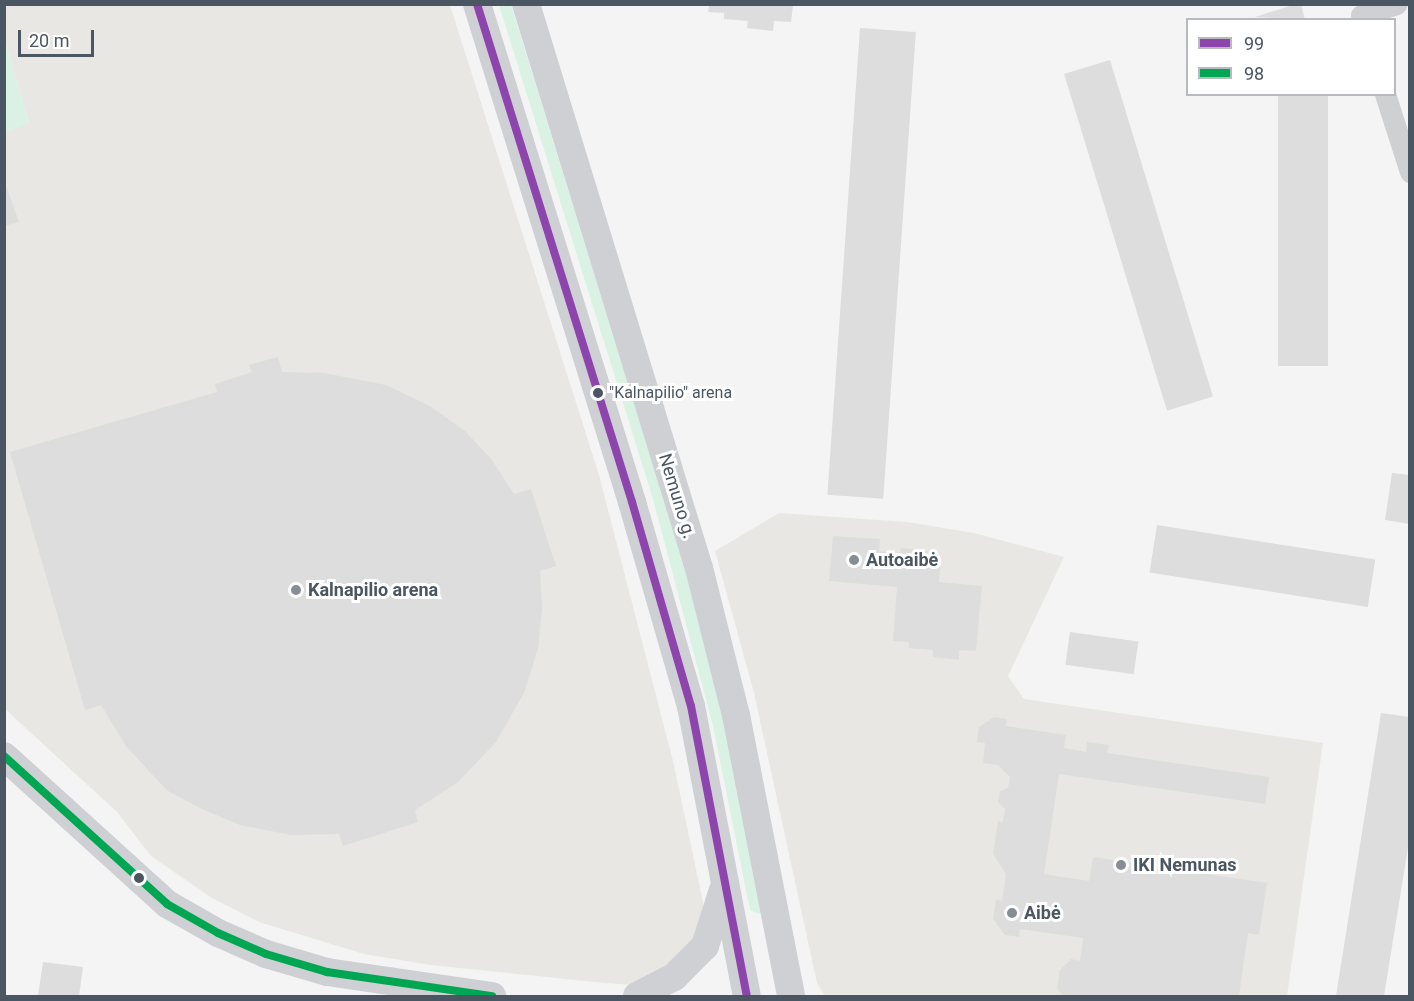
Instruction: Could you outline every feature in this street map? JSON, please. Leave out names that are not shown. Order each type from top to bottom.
[{"type":"main road","points":[[477,4],[656,582],[691,706],[747,996]]},
{"type":"main road","name":"Nemuno g.","points":[[526,4],[699,568],[736,715],[791,996]]},
{"type":"main road","points":[[4,756],[91,839],[177,910],[266,954],[400,991],[492,996]]},
{"type":"main road","points":[[637,996],[674,977],[705,946],[719,910],[725,880]]},
{"type":"street","points":[[1360,13],[1396,4]]},
{"type":"street","points":[[1386,96],[1410,172]]},
{"type":"shaded area","points":[[5,5],[450,5],[599,475],[673,761],[703,902],[704,924],[680,961],[633,985],[604,983],[431,965],[364,954],[259,922],[212,898],[151,856],[117,812],[5,709],[4,132],[29,123],[5,40]]},
{"type":"shaded area","points":[[779,513],[907,522],[974,533],[1064,557],[1008,676],[1024,699],[1323,743],[1287,996],[825,996],[817,983],[754,693],[715,551]]},
{"type":"green space","points":[[499,5],[511,5],[689,581],[724,722],[763,911],[759,914],[750,910],[713,726],[653,499]]},
{"type":"green space","points":[[5,40],[29,123],[4,132]]},
{"type":"building","points":[[1301,4],[1304,18],[1255,17]]},
{"type":"building","points":[[709,5],[793,5],[791,22],[774,21],[773,31],[747,28],[748,21],[724,19],[724,13],[708,12]]},
{"type":"building","points":[[860,28],[916,32],[883,499],[827,495]]},
{"type":"building","points":[[1110,60],[1213,397],[1167,411],[1064,74]]},
{"type":"building","points":[[1278,96],[1328,96],[1328,366],[1278,366]]},
{"type":"building","points":[[4,180],[19,222],[4,226]]},
{"type":"building","name":"Kalnapilio arena","points":[[278,357],[282,372],[324,373],[386,385],[430,406],[466,432],[492,460],[514,494],[531,489],[556,566],[540,571],[542,609],[538,649],[524,693],[496,742],[458,782],[415,810],[418,822],[343,846],[339,834],[291,835],[240,825],[202,809],[168,791],[126,746],[101,705],[85,710],[10,452],[217,392],[215,384],[252,372],[249,365]]},
{"type":"building","points":[[1392,473],[1410,475],[1410,524],[1385,520]]},
{"type":"building","points":[[1157,525],[1375,560],[1368,607],[1149,572]]},
{"type":"building","points":[[833,536],[880,539],[879,551],[900,553],[901,548],[928,551],[928,560],[941,561],[939,582],[982,586],[976,651],[959,650],[959,660],[933,657],[933,650],[909,648],[909,642],[893,641],[897,587],[829,581]]},
{"type":"building","points":[[1070,632],[1138,642],[1134,674],[1065,665]]},
{"type":"building","points":[[1381,713],[1410,717],[1410,835],[1384,996],[1336,996]]},
{"type":"building","name":"IKI Nemunas","points":[[994,717],[1007,719],[1006,726],[1066,735],[1064,748],[1086,752],[1087,742],[1109,745],[1107,753],[1269,777],[1265,804],[1059,774],[1044,874],[1089,881],[1093,857],[1267,883],[1259,935],[1248,933],[1239,996],[1063,996],[1057,989],[1060,970],[1071,959],[1080,961],[1083,938],[1020,929],[1019,937],[1005,935],[993,919],[996,899],[1002,901],[1006,874],[993,854],[998,821],[1003,822],[1005,809],[998,802],[1000,791],[1008,788],[1010,777],[998,765],[983,763],[985,743],[977,742],[979,727]]},
{"type":"building","points":[[43,962],[83,967],[79,996],[38,996]]},
{"type":"transit line","name":"99","points":[[477,4],[632,502],[691,706],[747,996]]},
{"type":"transit line","name":"98","points":[[4,756],[167,904],[218,933],[266,954],[327,972],[492,996]]},
{"type":"place","name":"\"Kalnapilio\" arena","points":[[598,393]]},
{"type":"place","name":"Autoaibė","points":[[854,560]]},
{"type":"place","name":"Kalnapilio arena","points":[[296,590]]},
{"type":"place","name":"IKI Nemunas","points":[[1121,865]]},
{"type":"place","name":"Aibė","points":[[1012,913]]}]
